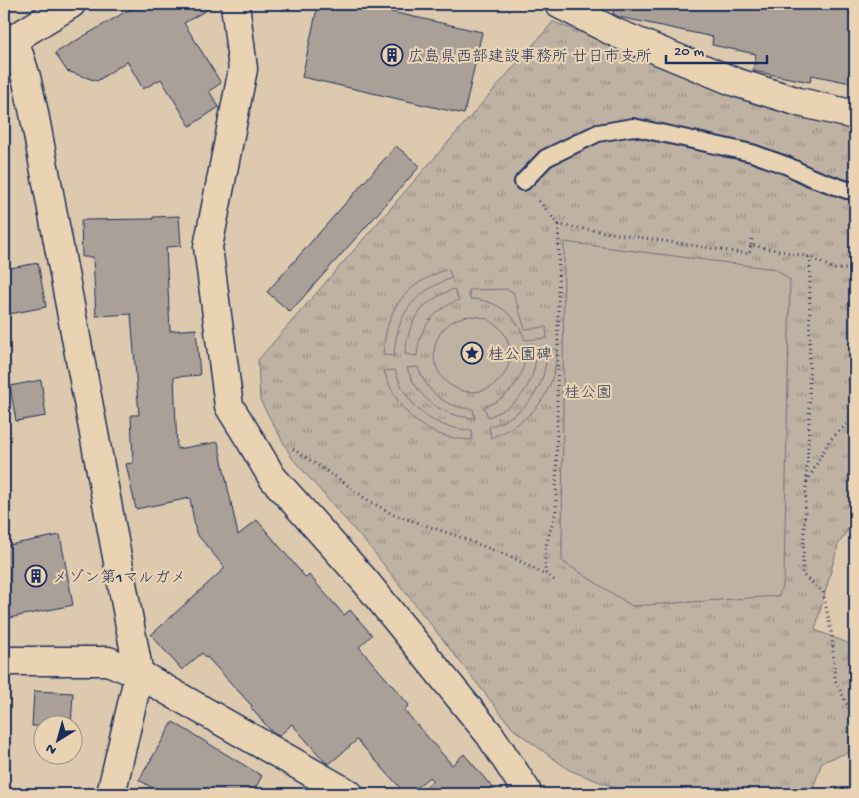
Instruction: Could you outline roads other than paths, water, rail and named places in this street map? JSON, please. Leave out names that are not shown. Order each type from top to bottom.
[{"type":"main road","points":[[71,4],[9,42],[28,86],[34,113],[139,674],[111,794]]},
{"type":"main road","points":[[235,4],[243,69],[208,247],[229,406],[272,476],[365,581],[490,735],[527,794]]},
{"type":"main road","points":[[559,4],[616,33],[735,82],[799,102],[855,115]]},
{"type":"main road","points":[[4,661],[108,661],[139,674],[349,794]]},
{"type":"lane","points":[[523,182],[546,158],[598,133],[633,127],[752,153],[788,166],[810,177],[847,190],[855,190]]},
{"type":"place","name":"広島県西部建設事務所 廿日市支所","points":[[392,55]]},
{"type":"place","name":"桂公園碑","points":[[472,353]]},
{"type":"place","name":"メゾン第1マルガメ","points":[[36,576]]},
{"type":"park label","name":"桂公園","points":[[588,391]]}]
